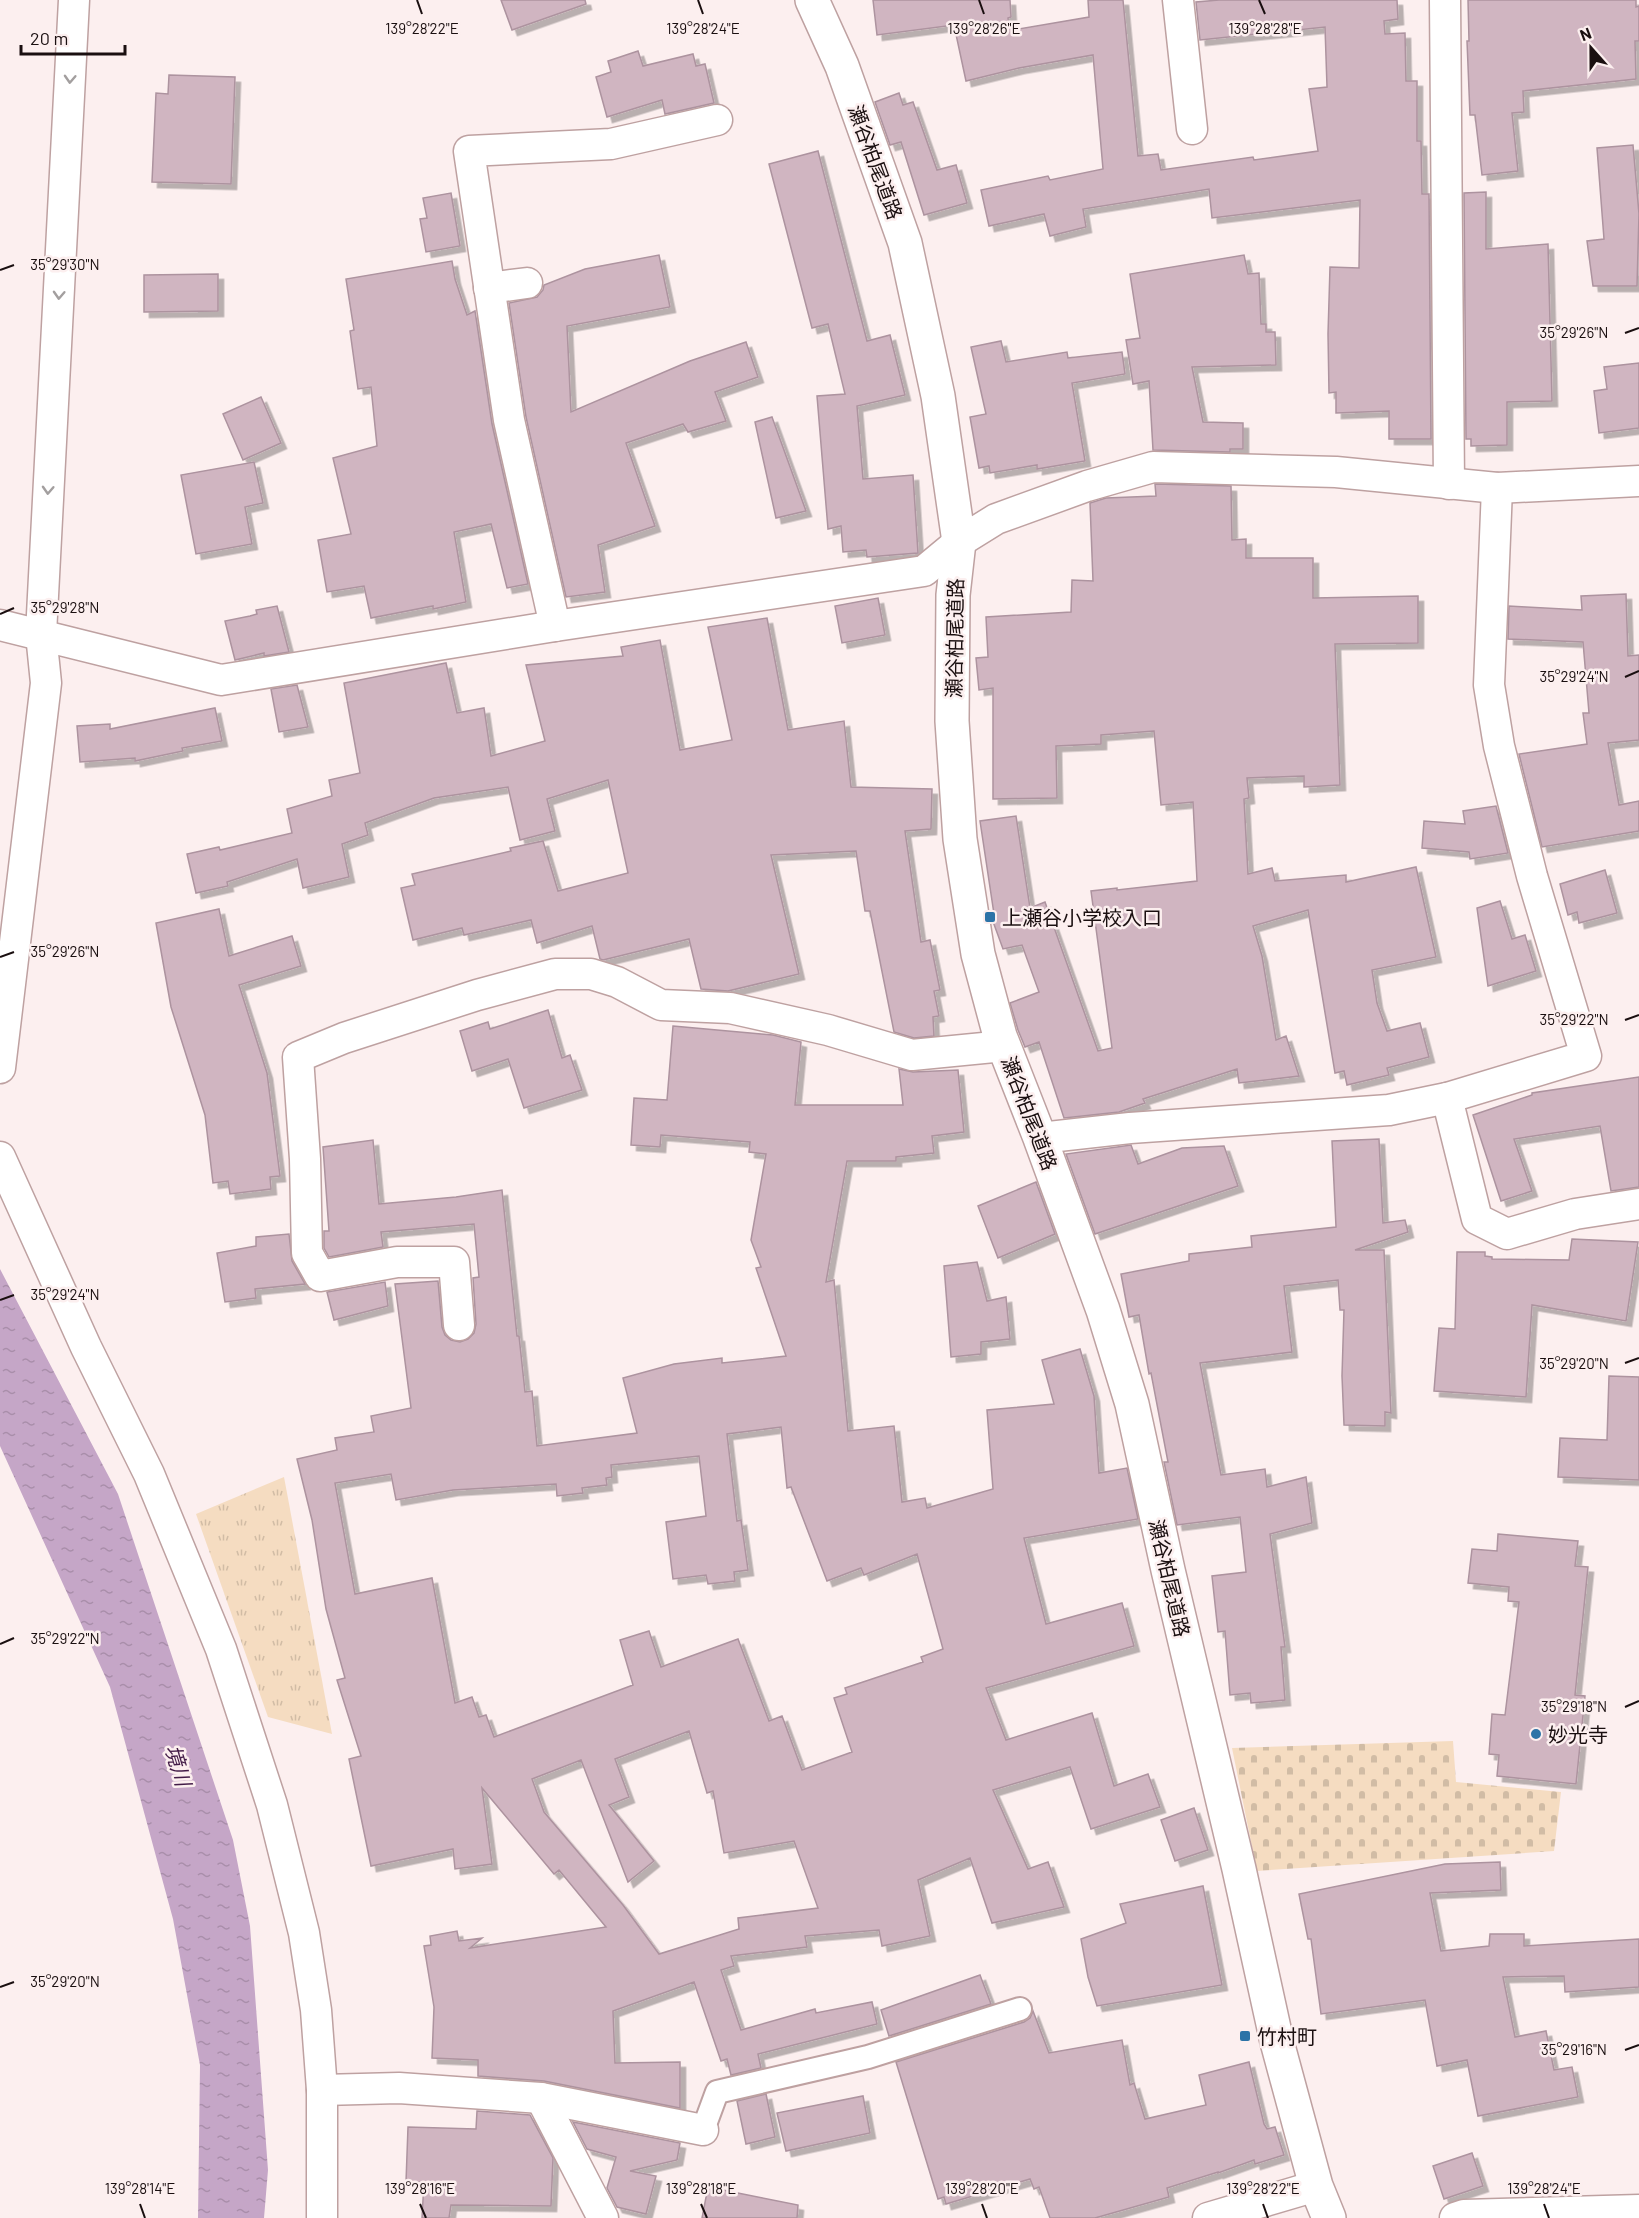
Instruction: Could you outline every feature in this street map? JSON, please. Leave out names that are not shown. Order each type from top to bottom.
[{"type":"main road","name":"瀬谷柏尾道路","points":[[812,0],[842,66],[905,243],[938,396],[959,542],[953,595],[952,721],[960,839],[978,954],[1004,1046],[1103,1310],[1132,1404],[1166,1564],[1239,1869],[1277,2042],[1316,2186],[1329,2218]]},
{"type":"street","points":[[0,1068],[46,683],[40,634],[74,0]]},
{"type":"street","points":[[1178,0],[1192,129]]},
{"type":"street","points":[[1445,0],[1449,484]]},
{"type":"street","points":[[555,626],[509,420],[469,151],[611,144],[717,120]]},
{"type":"street","points":[[489,288],[527,283]]},
{"type":"street","points":[[0,625],[221,680],[555,626],[924,571],[959,542],[996,519],[1087,486],[1153,467],[1336,472],[1497,488],[1639,481]]},
{"type":"street","points":[[1040,1138],[1130,1128],[1389,1110],[1447,1098],[1586,1056],[1529,865],[1499,746],[1489,685],[1497,488]]},
{"type":"street","points":[[459,1325],[454,1262],[397,1262],[320,1276],[307,1253],[305,1158],[298,1057],[355,1034],[477,995],[555,974],[591,974],[616,982],[661,1005],[730,1008],[828,1030],[912,1055],[1004,1046]]},
{"type":"street","points":[[1447,1098],[1477,1219],[1507,1234],[1575,1214],[1639,1204]]},
{"type":"street","points":[[0,1157],[86,1347],[149,1474],[221,1649],[272,1805],[304,1933],[316,2010],[322,2090],[322,2218]]},
{"type":"street","points":[[322,2090],[399,2088],[541,2098],[703,2130],[717,2092],[868,2057],[1020,2009]]},
{"type":"street","points":[[541,2098],[603,2218]]},
{"type":"street","points":[[1208,2218],[1316,2186]]},
{"type":"street","points":[[1455,2218],[1464,2214],[1639,2210]]},
{"type":"green space","points":[[284,1477],[332,1734],[268,1717],[196,1514]]},
{"type":"green space","points":[[1453,1741],[1456,1782],[1561,1792],[1554,1851],[1257,1871],[1232,1748]]},
{"type":"water","name":"境川","points":[[0,1269],[118,1494],[233,1840],[250,1926],[268,2170],[264,2218],[198,2218],[200,2065],[173,1919],[110,1687],[0,1446]]},
{"type":"building","points":[[501,0],[585,0],[586,4],[512,30]]},
{"type":"building","points":[[873,0],[1010,0],[1009,27],[1018,25],[1019,29],[1089,17],[1088,0],[1123,0],[1138,156],[1158,154],[1161,170],[1253,157],[1254,160],[1318,151],[1309,89],[1327,87],[1325,27],[1200,40],[1196,2],[1397,0],[1398,19],[1384,21],[1385,34],[1405,33],[1406,81],[1417,81],[1417,141],[1421,141],[1422,194],[1429,194],[1431,439],[1389,439],[1389,411],[1336,413],[1336,392],[1329,393],[1330,267],[1359,268],[1360,200],[1212,218],[1209,189],[1083,209],[1086,227],[1050,236],[1044,214],[989,226],[981,190],[1048,176],[1050,180],[1103,169],[1093,55],[1019,68],[966,81],[954,25],[877,35]]},
{"type":"building","points":[[1468,0],[1636,0],[1636,7],[1639,6],[1639,41],[1635,41],[1636,79],[1523,91],[1524,112],[1512,113],[1518,171],[1482,175],[1475,115],[1470,115]]},
{"type":"building","points":[[638,51],[643,66],[693,54],[696,66],[705,64],[714,103],[665,114],[662,100],[607,117],[596,77],[611,72],[608,61]]},
{"type":"building","points":[[169,75],[235,77],[231,184],[152,182],[156,93],[168,94]]},
{"type":"building","points":[[899,93],[903,105],[913,102],[937,170],[956,165],[967,203],[924,215],[901,142],[890,145],[875,102]]},
{"type":"building","points":[[1633,145],[1639,214],[1637,286],[1593,286],[1587,241],[1604,239],[1597,148]]},
{"type":"building","points":[[818,151],[867,341],[890,335],[905,395],[857,406],[863,479],[913,475],[918,553],[867,557],[866,550],[843,552],[841,526],[828,529],[817,396],[845,394],[828,324],[812,328],[769,164]]},
{"type":"building","points":[[1486,192],[1486,249],[1548,244],[1552,401],[1507,402],[1507,445],[1471,446],[1471,439],[1466,439],[1464,193]]},
{"type":"building","points":[[451,193],[460,246],[426,252],[420,219],[427,218],[423,198]]},
{"type":"building","points":[[659,255],[670,307],[567,326],[571,412],[690,361],[746,342],[758,377],[715,392],[726,421],[688,432],[683,424],[626,443],[655,526],[598,545],[605,592],[566,597],[526,417],[509,303],[537,297],[544,285],[585,269]]},
{"type":"building","points":[[1244,255],[1248,274],[1259,273],[1261,324],[1266,324],[1266,332],[1275,332],[1276,365],[1192,367],[1203,422],[1243,423],[1243,449],[1230,449],[1230,452],[1153,450],[1149,381],[1133,384],[1126,340],[1140,338],[1130,274]]},
{"type":"building","points":[[452,261],[455,279],[467,315],[475,311],[492,424],[528,584],[507,588],[491,524],[454,532],[466,602],[371,618],[364,586],[327,592],[318,540],[351,534],[333,458],[377,446],[371,387],[358,389],[350,331],[354,330],[346,279]]},
{"type":"building","points":[[218,274],[218,311],[144,312],[144,275]]},
{"type":"building","points":[[1001,341],[1006,362],[1067,352],[1068,358],[1122,352],[1125,374],[1072,383],[1085,461],[1037,469],[1037,465],[990,473],[989,466],[979,468],[970,417],[986,414],[971,347]]},
{"type":"building","points":[[1639,363],[1639,428],[1599,433],[1594,391],[1607,389],[1604,367]]},
{"type":"building","points":[[261,397],[281,443],[243,460],[223,414]]},
{"type":"building","points":[[772,417],[806,511],[776,518],[755,422]]},
{"type":"building","points":[[254,462],[263,503],[245,507],[252,544],[196,554],[181,475]]},
{"type":"building","points":[[1155,484],[1231,486],[1232,540],[1246,539],[1246,558],[1313,558],[1313,598],[1418,596],[1418,643],[1335,644],[1340,785],[1304,787],[1304,776],[1247,778],[1249,798],[1244,799],[1248,874],[1272,868],[1275,881],[1346,875],[1346,882],[1416,867],[1436,957],[1372,970],[1377,1003],[1387,1031],[1420,1023],[1429,1057],[1387,1068],[1389,1075],[1347,1085],[1344,1071],[1335,1073],[1308,910],[1253,926],[1262,956],[1276,1040],[1286,1036],[1299,1076],[1239,1083],[1237,1069],[1143,1099],[1145,1103],[1119,1112],[1064,1118],[1039,1042],[1025,1047],[1010,1003],[1039,992],[1022,945],[1003,949],[991,916],[994,914],[980,821],[1016,816],[1030,908],[1045,902],[1098,1051],[1112,1048],[1091,891],[1197,881],[1193,802],[1161,805],[1154,731],[1101,735],[1101,744],[1056,746],[1057,798],[993,799],[993,688],[979,690],[976,658],[988,657],[986,617],[1071,612],[1072,580],[1093,581],[1090,503],[1106,498],[1156,496]]},
{"type":"building","points":[[1626,594],[1628,656],[1639,655],[1639,740],[1608,743],[1619,805],[1639,801],[1639,831],[1542,847],[1519,754],[1587,744],[1583,713],[1589,713],[1583,642],[1508,639],[1509,606],[1582,610],[1581,596]]},
{"type":"building","points":[[878,598],[885,635],[842,643],[835,606]]},
{"type":"building","points":[[277,606],[289,652],[264,656],[264,653],[235,660],[225,621],[257,614],[256,610]]},
{"type":"building","points":[[767,618],[788,730],[844,721],[851,787],[932,789],[931,829],[905,831],[921,942],[930,940],[940,990],[934,991],[939,1016],[933,1017],[934,1036],[914,1038],[894,1032],[870,911],[865,911],[856,851],[771,855],[799,974],[728,991],[701,989],[689,939],[603,960],[600,959],[592,926],[537,943],[531,920],[464,935],[462,928],[413,940],[401,888],[415,885],[412,874],[511,851],[510,848],[543,841],[558,891],[628,873],[608,780],[547,799],[555,831],[520,840],[508,787],[434,798],[365,823],[368,835],[342,844],[349,877],[303,888],[297,859],[227,882],[228,886],[196,893],[187,854],[219,847],[220,850],[292,833],[287,809],[332,796],[329,780],[360,773],[344,683],[446,663],[457,713],[484,708],[491,756],[545,741],[526,665],[623,656],[621,647],[660,640],[680,750],[732,740],[708,627]]},
{"type":"building","points":[[297,685],[308,727],[279,732],[271,689]]},
{"type":"building","points":[[215,708],[222,741],[182,748],[183,751],[135,761],[135,758],[80,762],[77,726],[110,724],[110,729]]},
{"type":"building","points":[[1496,806],[1508,853],[1470,859],[1469,852],[1422,848],[1424,821],[1465,824],[1463,811]]},
{"type":"building","points":[[1605,870],[1617,913],[1579,923],[1577,912],[1568,915],[1560,884]]},
{"type":"building","points":[[1500,901],[1512,939],[1525,935],[1536,971],[1488,986],[1477,908]]},
{"type":"building","points":[[219,909],[229,956],[292,936],[301,966],[239,985],[267,1073],[280,1176],[270,1177],[271,1189],[230,1194],[228,1181],[213,1183],[205,1115],[171,1007],[156,923]]},
{"type":"building","points":[[548,1010],[562,1058],[570,1055],[582,1090],[524,1108],[508,1059],[472,1071],[460,1031],[488,1022],[490,1029]]},
{"type":"building","points":[[673,1026],[773,1035],[801,1042],[795,1105],[903,1105],[899,1069],[913,1072],[958,1070],[964,1132],[932,1136],[934,1153],[896,1157],[896,1161],[847,1161],[826,1282],[834,1280],[848,1431],[894,1426],[902,1502],[925,1498],[927,1508],[993,1489],[987,1410],[1054,1404],[1042,1360],[1080,1349],[1094,1396],[1099,1473],[1127,1468],[1138,1519],[1024,1538],[1046,1624],[1122,1603],[1134,1646],[986,1688],[1006,1740],[1092,1713],[1114,1786],[1148,1774],[1160,1807],[1091,1829],[1070,1767],[993,1790],[1028,1869],[1048,1862],[1064,1907],[992,1923],[970,1858],[918,1880],[930,1936],[882,1946],[879,1930],[805,1936],[807,1947],[731,1956],[734,1966],[721,1970],[741,2030],[815,2009],[816,2013],[872,2002],[877,2024],[758,2054],[761,2068],[731,2075],[727,2059],[721,2061],[694,1982],[613,2011],[615,2063],[680,2062],[680,2108],[544,2081],[478,2076],[478,2060],[432,2058],[434,2007],[424,1946],[431,1945],[430,1936],[457,1931],[459,1941],[482,1938],[470,1948],[606,1927],[559,1870],[554,1874],[482,1788],[492,1864],[455,1869],[453,1849],[371,1866],[349,1759],[361,1756],[337,1680],[345,1678],[326,1609],[312,1520],[297,1459],[337,1450],[335,1438],[374,1432],[371,1416],[411,1408],[395,1284],[438,1281],[442,1327],[445,1335],[451,1340],[460,1342],[468,1339],[474,1333],[476,1324],[473,1278],[479,1277],[474,1224],[381,1232],[383,1247],[329,1257],[324,1248],[324,1231],[329,1231],[323,1147],[373,1140],[379,1204],[502,1190],[517,1336],[519,1336],[525,1392],[532,1391],[537,1446],[637,1433],[623,1378],[674,1364],[722,1358],[722,1363],[786,1356],[756,1268],[761,1267],[751,1240],[766,1154],[749,1152],[750,1142],[661,1135],[660,1147],[631,1145],[634,1098],[667,1100]],"holes":[[[781,1427],[787,1488],[791,1487],[827,1581],[861,1568],[864,1575],[917,1554],[943,1649],[921,1657],[923,1662],[845,1688],[847,1694],[834,1698],[852,1752],[802,1770],[782,1716],[769,1721],[738,1639],[661,1667],[649,1631],[620,1640],[633,1685],[494,1737],[486,1715],[479,1717],[472,1697],[455,1703],[432,1578],[355,1594],[335,1483],[391,1474],[396,1500],[453,1490],[556,1484],[557,1496],[583,1493],[582,1488],[607,1485],[606,1478],[612,1477],[611,1465],[699,1456],[706,1516],[666,1522],[673,1579],[706,1575],[708,1584],[735,1581],[734,1572],[748,1570],[741,1520],[737,1521],[727,1434]],[[689,1731],[707,1793],[713,1791],[724,1853],[794,1841],[818,1908],[738,1918],[739,1929],[659,1954],[623,1905],[544,1812],[532,1779],[581,1760],[628,1882],[654,1861],[609,1805],[629,1797],[615,1759]]]},
{"type":"building","points":[[1639,1077],[1639,1187],[1611,1191],[1600,1126],[1514,1139],[1532,1191],[1501,1201],[1473,1115],[1532,1095],[1532,1093]]},
{"type":"building","points":[[1379,1139],[1383,1223],[1405,1220],[1408,1232],[1355,1250],[1384,1250],[1391,1413],[1385,1412],[1385,1426],[1344,1425],[1342,1376],[1344,1310],[1340,1310],[1338,1280],[1284,1286],[1292,1352],[1200,1363],[1221,1475],[1265,1469],[1267,1487],[1306,1477],[1312,1523],[1270,1534],[1285,1647],[1281,1647],[1285,1700],[1251,1703],[1250,1693],[1230,1695],[1225,1631],[1218,1632],[1212,1576],[1246,1572],[1240,1517],[1177,1525],[1164,1462],[1168,1462],[1139,1315],[1129,1317],[1121,1274],[1189,1261],[1189,1254],[1252,1247],[1251,1236],[1336,1227],[1332,1141]]},
{"type":"building","points":[[1131,1145],[1138,1164],[1182,1148],[1224,1146],[1238,1186],[1095,1234],[1066,1154]]},
{"type":"building","points":[[1036,1182],[1055,1234],[998,1258],[978,1206]]},
{"type":"building","points":[[289,1234],[292,1261],[305,1284],[255,1289],[256,1298],[225,1302],[217,1253],[256,1246],[256,1237]]},
{"type":"building","points":[[1572,1239],[1638,1242],[1626,1321],[1532,1305],[1526,1397],[1434,1391],[1439,1328],[1455,1329],[1457,1252],[1485,1252],[1485,1256],[1492,1257],[1492,1259],[1569,1260]]},
{"type":"building","points":[[977,1262],[987,1301],[1006,1297],[1010,1339],[981,1342],[981,1354],[951,1357],[944,1266]]},
{"type":"building","points":[[385,1282],[388,1306],[334,1320],[327,1292]]},
{"type":"building","points":[[1609,1376],[1639,1377],[1639,1480],[1558,1477],[1560,1438],[1607,1440]]},
{"type":"building","points":[[1498,1534],[1578,1541],[1575,1566],[1588,1567],[1575,1695],[1585,1696],[1576,1784],[1497,1776],[1499,1755],[1489,1754],[1492,1714],[1505,1715],[1519,1602],[1508,1601],[1509,1587],[1468,1583],[1472,1549],[1497,1551]]},
{"type":"building","points":[[1194,1808],[1208,1850],[1175,1861],[1161,1820]]},
{"type":"building","points":[[1500,1862],[1501,1890],[1430,1893],[1441,1951],[1489,1946],[1490,1934],[1524,1934],[1524,1946],[1639,1939],[1639,1987],[1565,1992],[1564,1976],[1503,1977],[1515,2037],[1546,2031],[1554,2070],[1572,2067],[1578,2097],[1478,2116],[1467,2060],[1437,2066],[1425,2000],[1321,2014],[1311,1939],[1308,1939],[1299,1894],[1445,1864]]},
{"type":"building","points":[[1203,1886],[1222,1985],[1097,2006],[1088,1977],[1081,1939],[1126,1923],[1120,1904]]},
{"type":"building","points":[[980,1975],[991,2004],[889,2036],[881,2010]]},
{"type":"building","points":[[1033,2011],[1049,2053],[1122,2040],[1130,2085],[1134,2083],[1145,2119],[1206,2105],[1199,2075],[1249,2062],[1264,2124],[1267,2129],[1275,2127],[1284,2155],[1255,2164],[1254,2160],[1167,2188],[1169,2197],[1095,2218],[1050,2218],[1039,2187],[1034,2189],[1030,2179],[946,2204],[944,2197],[938,2199],[896,2062],[1024,2022],[1030,2018]]},
{"type":"building","points":[[766,2094],[775,2137],[746,2144],[737,2101]]},
{"type":"building","points":[[863,2096],[870,2133],[786,2151],[777,2113]]},
{"type":"building","points":[[477,2111],[530,2115],[553,2158],[551,2206],[451,2205],[449,2218],[422,2218],[424,2182],[406,2182],[408,2127],[476,2129]]},
{"type":"building","points":[[573,2122],[680,2143],[677,2160],[630,2171],[656,2176],[646,2214],[617,2207],[607,2188],[616,2157],[587,2149]]},
{"type":"building","points":[[1472,2153],[1483,2186],[1444,2199],[1433,2166]]},
{"type":"building","points":[[708,2187],[798,2205],[797,2218],[702,2218]]},
{"type":"place","name":"上瀬谷小学校入口","points":[[990,917]]},
{"type":"place","name":"妙光寺","points":[[1536,1734]]},
{"type":"place","name":"竹村町","points":[[1245,2036]]}]
